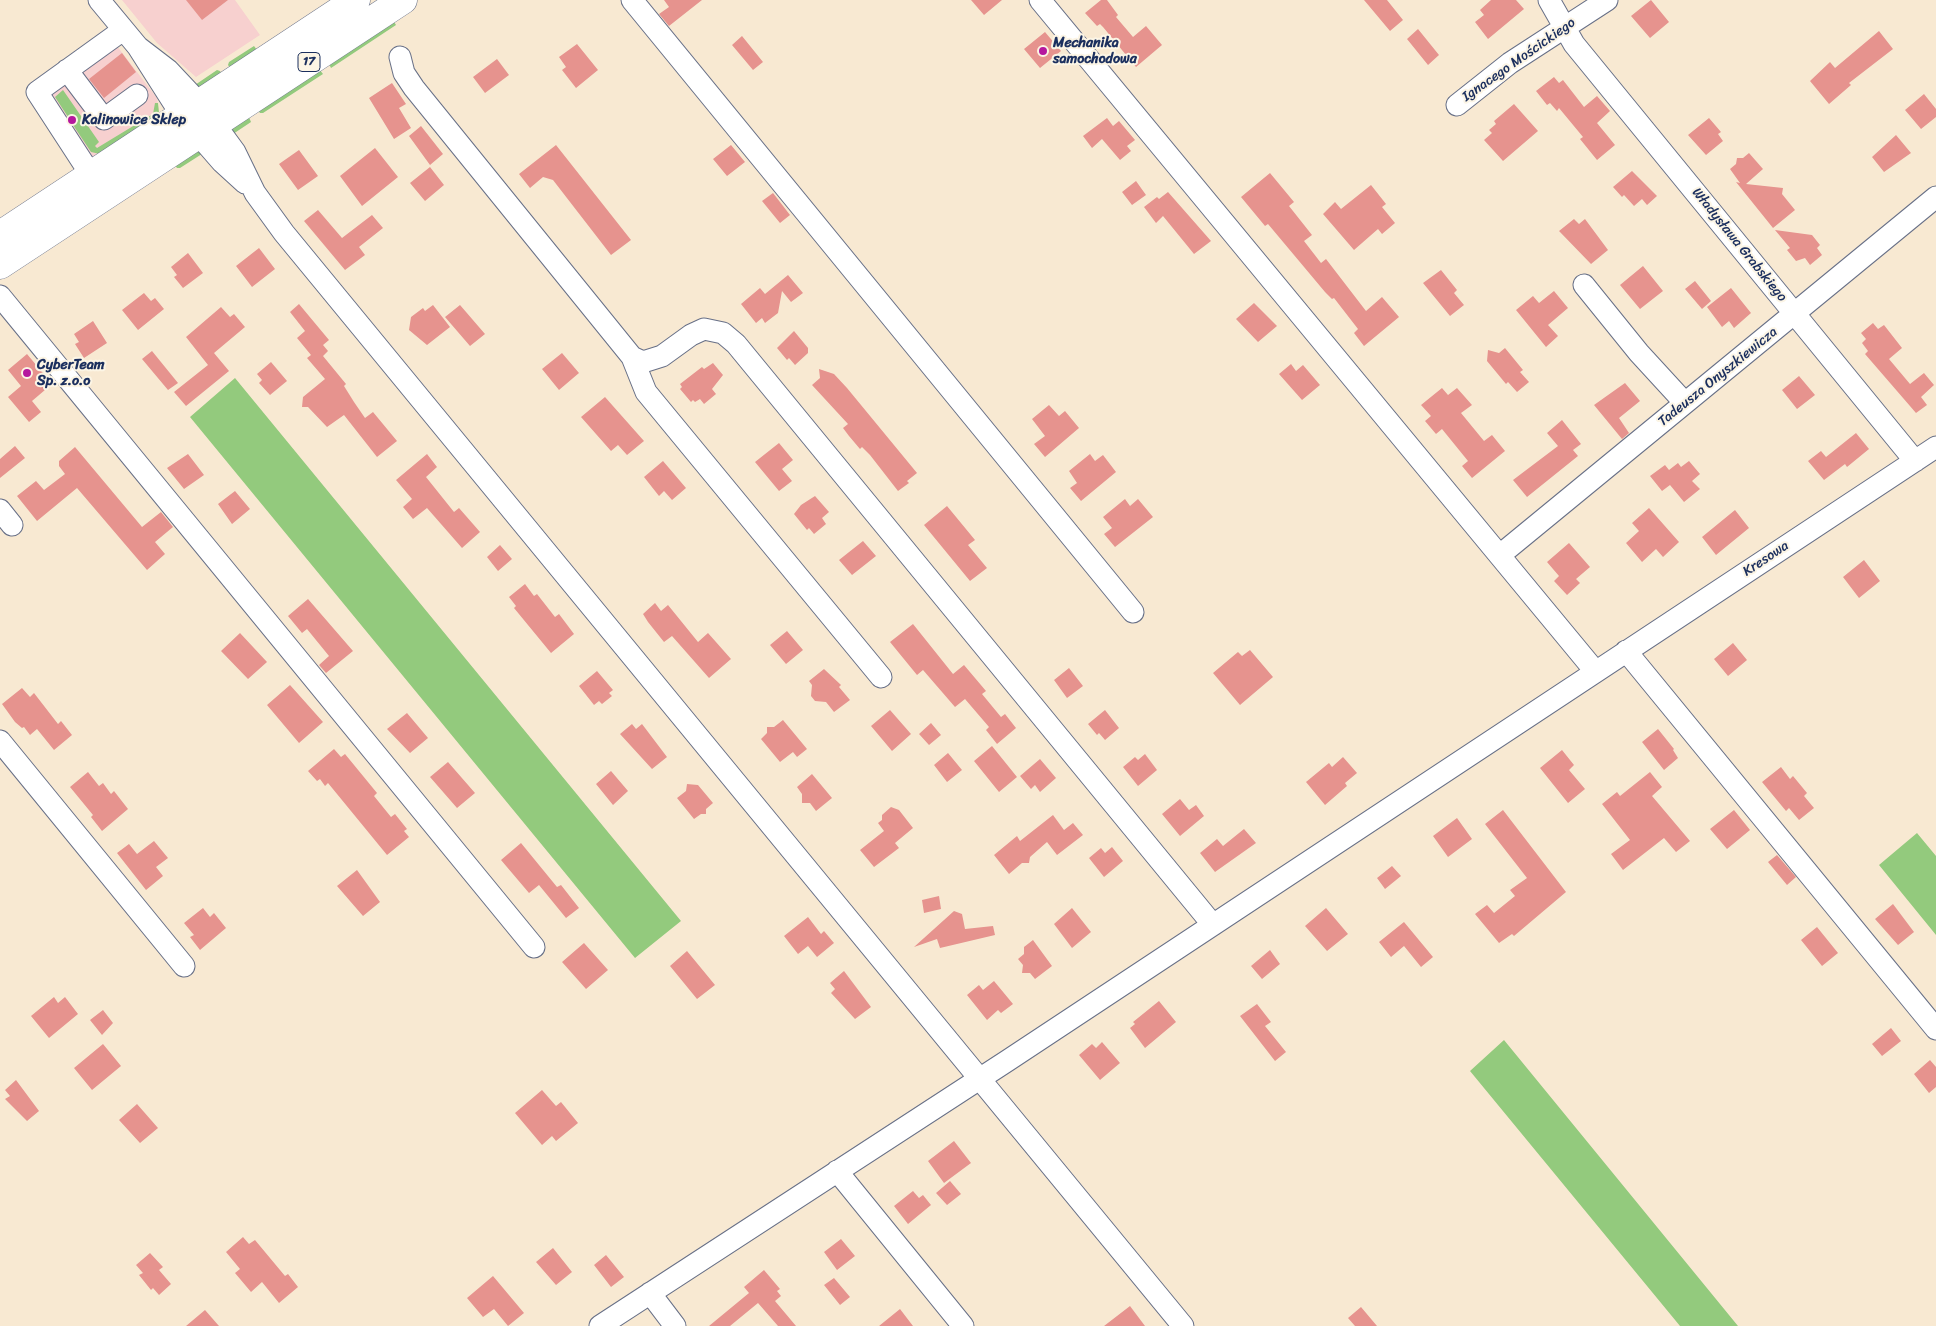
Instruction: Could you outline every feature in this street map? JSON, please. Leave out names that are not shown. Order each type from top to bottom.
[{"type":"highway","name":"17","points":[[0,265],[199,119],[356,0]]},
{"type":"highway","name":"17","points":[[0,235],[91,175],[199,119],[403,0]]},
{"type":"street","points":[[99,0],[138,47],[168,70],[199,119],[222,162],[255,193],[348,311],[981,1078],[1183,1326]]},
{"type":"street","points":[[632,0],[1134,612]]},
{"type":"street","points":[[1040,0],[1595,671]]},
{"type":"street","name":"Władysława Grabskiego","points":[[1549,0],[1574,44],[1915,461]]},
{"type":"street","name":"Ignacego Mościckiego","points":[[1457,105],[1492,76],[1607,0]]},
{"type":"street","points":[[91,175],[37,92],[123,30]]},
{"type":"street","points":[[400,57],[404,72],[414,88],[632,358],[646,392],[881,677]]},
{"type":"street","points":[[67,70],[104,119],[137,94]]},
{"type":"street","name":"Tadeusza Onyszkiewicza","points":[[1500,556],[1684,402],[1796,314],[1936,198]]},
{"type":"street","points":[[1584,285],[1639,353],[1684,402]]},
{"type":"street","points":[[0,296],[534,947]]},
{"type":"street","points":[[632,358],[643,362],[662,356],[691,335],[704,329],[717,330],[729,337],[1213,925]]},
{"type":"street","name":"Kresowa","points":[[600,1326],[981,1078],[1936,447]]},
{"type":"street","points":[[1626,651],[1936,1029]]},
{"type":"street","points":[[0,742],[184,966]]},
{"type":"street","points":[[837,1171],[964,1326]]},
{"type":"street","points":[[650,1293],[675,1326]]},
{"type":"shaded area","points":[[122,0],[235,0],[260,35],[196,77],[157,43]]},
{"type":"shaded area","points":[[107,33],[157,98],[159,113],[77,169],[27,92]]},
{"type":"green space","points":[[393,20],[396,25],[331,68],[329,64]]},
{"type":"green space","points":[[254,46],[257,50],[234,74],[228,65],[229,62]]},
{"type":"green space","points":[[319,69],[323,74],[263,113],[260,113],[255,106]]},
{"type":"green space","points":[[217,70],[220,71],[226,80],[200,87],[195,85]]},
{"type":"green space","points":[[63,90],[99,142],[95,146],[97,148],[153,114],[155,103],[158,103],[159,113],[100,154],[91,152],[73,125],[77,122],[71,114],[68,117],[55,97]]},
{"type":"green space","points":[[246,110],[251,122],[233,134],[233,125]]},
{"type":"green space","points":[[189,148],[205,152],[177,168],[170,158]]},
{"type":"green space","points":[[235,378],[681,921],[635,958],[190,417]]},
{"type":"green space","points":[[1917,833],[1936,856],[1936,935],[1879,865]]},
{"type":"green space","points":[[1504,1040],[1738,1326],[1680,1326],[1470,1071]]},
{"type":"building","points":[[186,0],[228,0],[202,20]]},
{"type":"building","points":[[664,0],[702,0],[669,26],[659,14],[669,7]]},
{"type":"building","points":[[971,0],[1002,0],[984,15]]},
{"type":"building","points":[[1101,0],[1107,0],[1118,15],[1116,17],[1133,37],[1146,26],[1162,45],[1136,67],[1103,27],[1100,24],[1097,26],[1085,13]]},
{"type":"building","points":[[1364,0],[1387,0],[1403,20],[1390,31]]},
{"type":"building","points":[[1491,0],[1516,0],[1524,9],[1488,39],[1475,22],[1484,15],[1480,10]]},
{"type":"building","points":[[1651,0],[1669,22],[1650,38],[1631,16]]},
{"type":"building","points":[[1418,29],[1439,55],[1428,65],[1407,39]]},
{"type":"building","points":[[1879,31],[1893,49],[1849,83],[1851,85],[1829,104],[1810,81],[1830,62],[1835,68]]},
{"type":"building","points":[[1045,32],[1061,51],[1040,68],[1024,49]]},
{"type":"building","points":[[742,36],[763,62],[753,70],[732,45]]},
{"type":"building","points":[[577,44],[598,70],[576,88],[562,70],[566,67],[559,57]]},
{"type":"building","points":[[122,53],[136,72],[104,98],[89,79]]},
{"type":"building","points":[[497,59],[509,75],[485,93],[473,77]]},
{"type":"building","points":[[1554,77],[1559,83],[1563,80],[1584,107],[1597,96],[1610,111],[1597,123],[1615,145],[1597,160],[1580,139],[1583,137],[1559,108],[1557,111],[1550,103],[1547,105],[1536,91]]},
{"type":"building","points":[[392,83],[406,104],[399,108],[411,128],[394,139],[369,98]]},
{"type":"building","points":[[1924,94],[1936,109],[1936,117],[1921,129],[1905,110]]},
{"type":"building","points":[[1514,104],[1538,131],[1503,161],[1484,140],[1492,133],[1489,130],[1496,124],[1494,121]]},
{"type":"building","points":[[1107,118],[1113,126],[1119,121],[1135,140],[1127,146],[1131,151],[1120,160],[1102,139],[1092,148],[1083,136]]},
{"type":"building","points":[[1709,118],[1721,132],[1718,134],[1723,141],[1706,155],[1688,135]]},
{"type":"building","points":[[421,126],[443,154],[430,165],[409,136]]},
{"type":"building","points":[[1896,135],[1911,153],[1884,172],[1872,157]]},
{"type":"building","points":[[556,145],[631,240],[611,255],[553,180],[543,177],[530,188],[519,174]]},
{"type":"building","points":[[731,145],[745,162],[727,176],[713,159]]},
{"type":"building","points":[[375,148],[398,177],[362,206],[340,176]]},
{"type":"building","points":[[299,150],[318,176],[298,190],[279,164]]},
{"type":"building","points":[[1749,153],[1763,169],[1746,184],[1783,188],[1782,194],[1795,210],[1773,228],[1736,182],[1740,183],[1730,169],[1736,164],[1737,158],[1743,158]]},
{"type":"building","points":[[430,167],[444,185],[425,201],[410,183]]},
{"type":"building","points":[[1632,171],[1657,196],[1647,205],[1642,199],[1634,206],[1613,187]]},
{"type":"building","points":[[1270,173],[1294,202],[1289,206],[1312,235],[1304,241],[1321,263],[1326,259],[1366,311],[1382,297],[1399,317],[1364,346],[1354,333],[1358,329],[1334,298],[1332,299],[1325,292],[1268,224],[1265,226],[1241,197]]},
{"type":"building","points":[[1136,181],[1146,195],[1132,205],[1122,192]]},
{"type":"building","points":[[1371,185],[1386,204],[1382,207],[1395,223],[1382,234],[1378,229],[1354,250],[1323,214],[1335,202],[1341,209]]},
{"type":"building","points":[[1168,192],[1211,241],[1194,254],[1163,216],[1156,223],[1144,207],[1157,197],[1159,199]]},
{"type":"building","points":[[773,193],[790,215],[780,223],[762,201]]},
{"type":"building","points":[[318,210],[342,238],[372,215],[383,228],[359,247],[365,255],[345,270],[304,221]]},
{"type":"building","points":[[1574,219],[1579,224],[1585,219],[1608,250],[1591,264],[1559,231]]},
{"type":"building","points":[[1775,230],[1812,235],[1820,245],[1817,248],[1822,255],[1810,265],[1805,258],[1796,261],[1787,250],[1790,248]]},
{"type":"building","points":[[259,248],[275,269],[252,287],[236,266]]},
{"type":"building","points":[[188,253],[203,273],[183,288],[174,277],[177,275],[171,267]]},
{"type":"building","points":[[1643,266],[1663,291],[1640,309],[1620,285]]},
{"type":"building","points":[[1441,270],[1457,290],[1454,293],[1464,305],[1450,316],[1423,283]]},
{"type":"building","points":[[788,275],[803,293],[791,302],[782,291],[778,313],[765,323],[762,318],[756,323],[741,304],[760,288],[765,294]]},
{"type":"building","points":[[1695,281],[1711,301],[1702,309],[1685,289]]},
{"type":"building","points":[[1731,288],[1751,313],[1734,328],[1729,321],[1722,327],[1707,307]]},
{"type":"building","points":[[1554,291],[1568,308],[1548,325],[1558,336],[1546,347],[1516,310],[1533,296],[1539,303]]},
{"type":"building","points":[[144,293],[151,301],[155,298],[164,309],[138,330],[122,310]]},
{"type":"building","points":[[1254,303],[1277,326],[1258,342],[1236,319]]},
{"type":"building","points":[[299,304],[329,340],[323,345],[328,351],[323,356],[346,384],[344,386],[365,418],[373,412],[397,441],[377,457],[344,415],[327,427],[308,407],[302,407],[303,397],[325,379],[307,358],[311,355],[297,338],[305,331],[290,312]]},
{"type":"building","points":[[433,305],[450,327],[427,345],[409,330],[411,317],[423,308],[425,311]]},
{"type":"building","points":[[460,305],[485,334],[470,346],[445,317]]},
{"type":"building","points":[[221,307],[230,317],[234,314],[245,327],[214,353],[229,371],[186,406],[174,392],[208,365],[186,337]]},
{"type":"building","points":[[93,321],[107,343],[84,358],[75,344],[79,342],[74,334]]},
{"type":"building","points":[[1873,323],[1878,329],[1884,325],[1902,348],[1889,359],[1910,384],[1924,373],[1934,385],[1921,397],[1927,405],[1916,413],[1865,354],[1868,351],[1862,343],[1866,339],[1861,333]]},
{"type":"building","points":[[794,331],[808,348],[808,353],[795,365],[789,358],[787,360],[777,348]]},
{"type":"building","points":[[1505,348],[1523,370],[1520,372],[1529,382],[1517,392],[1508,382],[1506,384],[1487,361],[1488,350],[1499,353]]},
{"type":"building","points":[[152,351],[178,383],[168,390],[142,359]]},
{"type":"building","points":[[562,353],[579,373],[559,390],[542,369]]},
{"type":"building","points":[[27,354],[52,384],[32,401],[41,412],[29,422],[8,397],[21,386],[8,370]]},
{"type":"building","points":[[271,362],[287,381],[270,395],[259,383],[262,380],[257,374]]},
{"type":"building","points":[[713,363],[723,375],[712,389],[716,394],[704,404],[700,399],[691,402],[680,389],[682,387],[680,384],[702,367],[704,369]]},
{"type":"building","points":[[1291,364],[1296,371],[1303,365],[1320,385],[1302,400],[1279,374]]},
{"type":"building","points":[[819,369],[834,374],[917,473],[907,481],[909,483],[898,491],[870,455],[862,447],[860,449],[849,436],[843,428],[848,424],[812,385],[820,378]]},
{"type":"building","points":[[1799,376],[1815,395],[1797,409],[1782,390]]},
{"type":"building","points":[[1625,383],[1640,401],[1619,418],[1629,433],[1622,439],[1594,405]]},
{"type":"building","points":[[1442,388],[1448,395],[1457,388],[1472,405],[1461,413],[1484,441],[1492,435],[1505,451],[1472,478],[1462,466],[1468,461],[1442,429],[1436,434],[1425,421],[1431,416],[1421,405]]},
{"type":"building","points":[[605,397],[644,441],[627,455],[618,445],[611,451],[581,417]]},
{"type":"building","points":[[1049,405],[1059,416],[1065,411],[1079,428],[1045,457],[1034,444],[1045,436],[1032,419]]},
{"type":"building","points":[[1562,420],[1581,444],[1573,450],[1578,456],[1527,497],[1513,480],[1558,446],[1547,433]]},
{"type":"building","points":[[1856,433],[1869,449],[1847,467],[1845,464],[1824,480],[1808,461],[1821,451],[1826,457]]},
{"type":"building","points":[[779,443],[793,460],[782,469],[792,481],[779,491],[755,462]]},
{"type":"building","points":[[15,446],[25,458],[0,478],[0,459]]},
{"type":"building","points":[[75,447],[142,527],[161,512],[173,527],[155,542],[165,554],[147,570],[77,488],[37,521],[17,496],[36,481],[44,490],[65,474],[59,466],[59,461]]},
{"type":"building","points":[[188,454],[204,475],[184,489],[167,468]]},
{"type":"building","points":[[427,454],[437,467],[426,477],[454,512],[459,508],[480,532],[462,548],[427,508],[413,519],[403,507],[412,499],[396,480]]},
{"type":"building","points":[[1090,454],[1095,461],[1103,455],[1116,472],[1081,501],[1070,488],[1077,483],[1069,471]]},
{"type":"building","points":[[663,461],[686,488],[672,500],[664,491],[659,496],[644,477]]},
{"type":"building","points":[[1689,461],[1700,474],[1692,481],[1700,489],[1684,502],[1670,485],[1662,491],[1650,476],[1665,465],[1669,470],[1678,463],[1681,467]]},
{"type":"building","points":[[235,491],[250,509],[232,524],[218,504]]},
{"type":"building","points":[[815,496],[829,512],[822,518],[826,524],[814,534],[809,528],[807,530],[794,514],[801,505]]},
{"type":"building","points":[[1125,499],[1130,506],[1138,499],[1153,517],[1115,547],[1104,534],[1112,528],[1103,517]]},
{"type":"building","points":[[947,506],[975,540],[968,545],[987,568],[970,581],[924,525]]},
{"type":"building","points":[[1649,508],[1679,542],[1663,557],[1656,549],[1642,562],[1626,543],[1639,531],[1632,523]]},
{"type":"building","points":[[1735,510],[1749,528],[1716,555],[1702,537]]},
{"type":"building","points":[[863,541],[876,556],[852,575],[839,560]]},
{"type":"building","points":[[1569,543],[1590,567],[1576,579],[1580,583],[1567,595],[1554,581],[1559,576],[1547,562]]},
{"type":"building","points":[[500,545],[512,559],[498,571],[487,557]]},
{"type":"building","points":[[1864,560],[1880,581],[1859,598],[1843,577]]},
{"type":"building","points":[[525,584],[534,596],[537,594],[555,617],[559,614],[574,634],[551,653],[514,608],[516,606],[509,597]]},
{"type":"building","points":[[308,599],[353,651],[326,673],[319,665],[329,656],[307,629],[302,633],[288,616]]},
{"type":"building","points":[[655,603],[661,611],[668,605],[698,642],[708,633],[731,659],[709,678],[672,636],[664,642],[648,622],[643,614]]},
{"type":"building","points":[[913,624],[953,674],[964,665],[986,691],[982,694],[1001,717],[1005,714],[1016,728],[997,744],[986,730],[989,727],[965,699],[955,707],[923,670],[917,675],[890,642]]},
{"type":"building","points":[[787,631],[803,650],[786,664],[770,645]]},
{"type":"building","points":[[240,633],[267,662],[248,679],[221,651]]},
{"type":"building","points":[[1733,643],[1747,660],[1728,676],[1714,659]]},
{"type":"building","points":[[1250,650],[1273,677],[1240,705],[1213,673],[1238,652],[1242,656]]},
{"type":"building","points":[[1069,668],[1083,686],[1067,698],[1054,680]]},
{"type":"building","points":[[824,669],[841,685],[839,687],[850,700],[834,712],[826,702],[815,701],[811,696],[812,685],[809,681]]},
{"type":"building","points":[[597,671],[613,690],[609,693],[612,696],[602,704],[599,701],[594,705],[579,686]]},
{"type":"building","points":[[290,685],[323,722],[299,743],[267,705]]},
{"type":"building","points":[[22,688],[30,697],[34,693],[58,724],[61,721],[72,735],[54,750],[37,729],[30,735],[24,727],[22,728],[15,722],[2,704]]},
{"type":"building","points":[[890,710],[911,734],[892,751],[871,726]]},
{"type":"building","points":[[1105,710],[1119,728],[1105,740],[1099,733],[1097,735],[1088,724]]},
{"type":"building","points":[[407,713],[428,738],[410,753],[387,729]]},
{"type":"building","points":[[783,720],[807,749],[797,757],[793,752],[780,762],[761,739],[767,733],[767,727],[774,727]]},
{"type":"building","points":[[931,723],[941,735],[929,745],[919,734]]},
{"type":"building","points":[[632,724],[636,729],[642,724],[667,757],[652,769],[620,734]]},
{"type":"building","points":[[1658,729],[1674,749],[1678,758],[1664,770],[1642,742]]},
{"type":"building","points":[[992,746],[1017,777],[999,792],[974,761]]},
{"type":"building","points":[[334,749],[341,757],[345,754],[377,793],[374,796],[391,817],[395,814],[407,829],[404,831],[409,837],[387,855],[328,783],[325,786],[320,779],[317,781],[308,771]]},
{"type":"building","points":[[1562,750],[1574,765],[1569,770],[1585,789],[1568,803],[1540,768]]},
{"type":"building","points":[[948,753],[962,770],[947,782],[934,765]]},
{"type":"building","points":[[1145,754],[1157,770],[1138,786],[1123,767],[1135,757],[1138,760]]},
{"type":"building","points":[[1343,757],[1357,773],[1345,783],[1347,786],[1325,805],[1306,782],[1329,763],[1332,767]]},
{"type":"building","points":[[1040,759],[1056,778],[1040,792],[1035,785],[1031,789],[1020,776]]},
{"type":"building","points":[[448,762],[475,793],[457,808],[430,777]]},
{"type":"building","points":[[1781,767],[1790,779],[1793,776],[1807,793],[1804,796],[1814,808],[1799,820],[1789,808],[1786,811],[1762,782]]},
{"type":"building","points":[[611,771],[628,791],[613,805],[596,784]]},
{"type":"building","points":[[88,772],[99,786],[103,783],[111,794],[114,791],[128,809],[102,831],[91,817],[93,815],[70,787]]},
{"type":"building","points":[[1650,772],[1662,787],[1652,796],[1690,841],[1676,852],[1664,838],[1623,870],[1611,854],[1630,840],[1602,804],[1617,792],[1620,796]]},
{"type":"building","points":[[812,774],[832,798],[816,811],[810,803],[802,803],[802,794],[797,787]]},
{"type":"building","points":[[687,784],[698,785],[713,803],[706,809],[706,814],[701,814],[694,819],[677,798],[686,791]]},
{"type":"building","points":[[1180,799],[1189,810],[1196,805],[1204,816],[1180,836],[1162,814]]},
{"type":"building","points":[[891,807],[899,810],[913,828],[895,843],[899,848],[874,867],[860,850],[884,831],[878,823],[882,820],[882,815]]},
{"type":"building","points":[[1503,810],[1566,892],[1514,936],[1512,934],[1499,943],[1475,914],[1487,905],[1494,913],[1515,896],[1510,890],[1527,878],[1485,824]]},
{"type":"building","points":[[1734,810],[1750,830],[1727,849],[1710,829]]},
{"type":"building","points":[[1053,815],[1064,830],[1073,823],[1083,835],[1057,855],[1047,842],[1030,857],[1029,863],[1022,863],[1009,874],[994,855],[1017,836],[1020,841]]},
{"type":"building","points":[[1457,818],[1472,839],[1448,857],[1433,836]]},
{"type":"building","points":[[1244,829],[1256,843],[1215,872],[1200,853],[1217,839],[1223,846]]},
{"type":"building","points":[[154,841],[168,858],[156,867],[163,876],[146,890],[117,853],[129,844],[137,854]]},
{"type":"building","points":[[521,843],[557,887],[561,885],[579,908],[566,918],[539,885],[529,893],[501,860]]},
{"type":"building","points":[[1112,847],[1123,861],[1104,877],[1089,858],[1101,848],[1105,853]]},
{"type":"building","points":[[1777,855],[1796,877],[1787,885],[1768,862]]},
{"type":"building","points":[[1392,866],[1401,876],[1385,889],[1377,878]]},
{"type":"building","points":[[357,870],[380,902],[363,916],[337,886]]},
{"type":"building","points":[[939,896],[941,909],[924,913],[922,900]]},
{"type":"building","points":[[1893,904],[1914,932],[1898,945],[1875,919]]},
{"type":"building","points":[[203,908],[210,917],[214,913],[226,928],[200,950],[190,937],[194,935],[184,923]]},
{"type":"building","points":[[1072,908],[1091,932],[1072,948],[1054,924]]},
{"type":"building","points":[[1326,908],[1348,934],[1327,951],[1305,926]]},
{"type":"building","points":[[954,911],[962,914],[965,929],[993,926],[995,935],[940,948],[937,939],[914,947]]},
{"type":"building","points":[[808,917],[821,934],[824,931],[834,943],[817,957],[808,946],[798,954],[784,936]]},
{"type":"building","points":[[1404,922],[1433,957],[1421,967],[1404,946],[1391,957],[1379,942]]},
{"type":"building","points":[[1817,927],[1838,953],[1822,966],[1801,940]]},
{"type":"building","points":[[1033,940],[1052,966],[1035,979],[1030,973],[1022,973],[1023,965],[1018,959],[1024,954],[1024,947]]},
{"type":"building","points":[[584,943],[608,970],[586,989],[562,962]]},
{"type":"building","points":[[1270,950],[1280,964],[1262,979],[1251,966]]},
{"type":"building","points":[[687,951],[715,985],[697,999],[670,966]]},
{"type":"building","points":[[844,971],[871,1007],[855,1019],[831,993],[835,989],[830,983]]},
{"type":"building","points":[[994,981],[1013,1004],[1001,1013],[998,1010],[987,1020],[967,995],[979,985],[983,990]]},
{"type":"building","points":[[54,997],[58,1003],[65,997],[78,1014],[49,1038],[31,1016]]},
{"type":"building","points":[[1159,1001],[1176,1022],[1145,1048],[1130,1028],[1135,1024],[1133,1022]]},
{"type":"building","points":[[1257,1004],[1271,1022],[1265,1026],[1286,1052],[1275,1061],[1240,1016]]},
{"type":"building","points":[[103,1010],[113,1023],[102,1035],[90,1020]]},
{"type":"building","points":[[1891,1028],[1901,1041],[1882,1056],[1872,1044]]},
{"type":"building","points":[[1102,1042],[1120,1063],[1100,1080],[1079,1055],[1092,1044],[1096,1048]]},
{"type":"building","points":[[103,1044],[121,1066],[92,1090],[74,1068]]},
{"type":"building","points":[[1930,1060],[1936,1067],[1936,1087],[1929,1093],[1914,1074]]},
{"type":"building","points":[[16,1080],[39,1111],[27,1121],[5,1099],[10,1096],[5,1090]]},
{"type":"building","points":[[542,1090],[556,1106],[561,1102],[578,1123],[556,1141],[552,1136],[542,1145],[515,1113]]},
{"type":"building","points":[[137,1104],[158,1128],[140,1143],[119,1120]]},
{"type":"building","points":[[954,1141],[971,1163],[944,1183],[928,1161]]},
{"type":"building","points":[[950,1181],[961,1194],[947,1205],[936,1193]]},
{"type":"building","points":[[913,1191],[919,1198],[923,1195],[931,1205],[908,1224],[894,1206]]},
{"type":"building","points":[[243,1237],[249,1244],[255,1240],[285,1276],[288,1274],[298,1287],[279,1303],[262,1282],[251,1292],[235,1273],[240,1269],[226,1252]]},
{"type":"building","points":[[841,1239],[855,1256],[837,1270],[824,1252]]},
{"type":"building","points":[[553,1248],[572,1272],[556,1285],[536,1262]]},
{"type":"building","points":[[150,1253],[163,1267],[159,1270],[171,1284],[159,1295],[153,1288],[151,1290],[139,1275],[143,1273],[136,1265]]},
{"type":"building","points":[[606,1255],[624,1277],[611,1287],[594,1265]]},
{"type":"building","points":[[764,1270],[780,1289],[777,1291],[781,1296],[775,1301],[796,1326],[778,1326],[758,1303],[730,1326],[709,1326],[749,1293],[744,1287]]},
{"type":"building","points":[[493,1276],[524,1313],[508,1326],[494,1309],[483,1317],[467,1298]]},
{"type":"building","points":[[834,1278],[850,1297],[840,1305],[824,1285]]},
{"type":"building","points":[[1130,1306],[1145,1326],[1104,1326]]},
{"type":"building","points":[[1361,1307],[1377,1326],[1355,1326],[1348,1318]]},
{"type":"building","points":[[900,1309],[913,1326],[879,1326]]},
{"type":"building","points":[[205,1310],[219,1326],[186,1326]]},
{"type":"place","name":"Mechanika samochodowa","points":[[1043,51]]},
{"type":"place","name":"Kalinowice Sklep","points":[[72,120]]},
{"type":"place","name":"CyberTeam Sp. z.o.o","points":[[27,373]]}]
